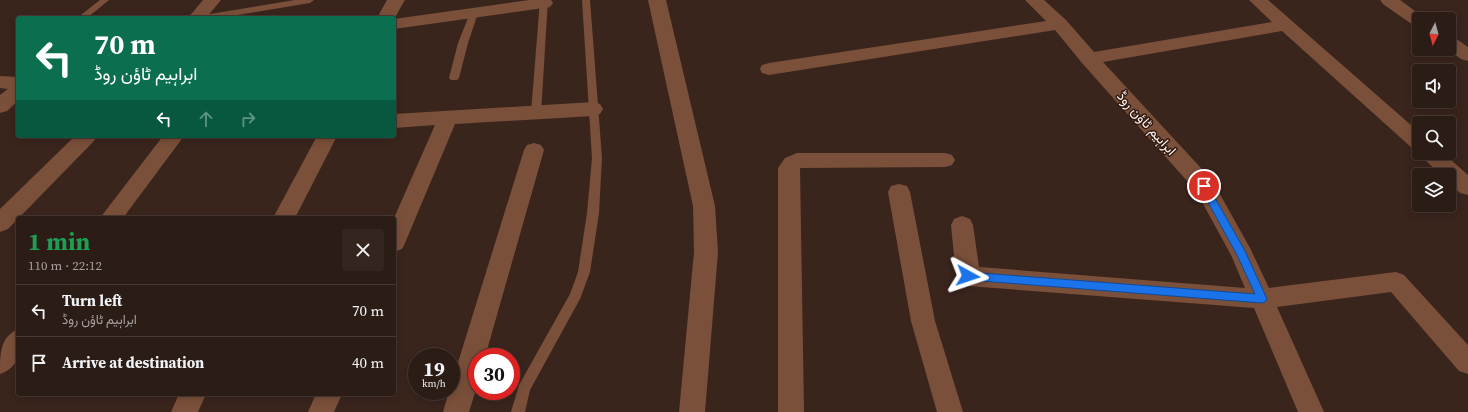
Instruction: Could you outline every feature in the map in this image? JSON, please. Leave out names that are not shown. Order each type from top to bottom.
[{"type":"street","points":[[199,16],[212,0]]},
{"type":"street","points":[[387,16],[396,0]]},
{"type":"street","points":[[657,0],[704,206],[706,252],[692,412]]},
{"type":"street","name":"ابراہیم ٹاؤن روڈ","points":[[1034,0],[1060,24],[1204,186],[1242,254],[1311,412]]},
{"type":"street","points":[[1258,0],[1412,137]]},
{"type":"street","points":[[1389,0],[1412,16]]},
{"type":"street","points":[[396,24],[544,1]]},
{"type":"street","points":[[769,69],[1060,24]]},
{"type":"street","points":[[1090,59],[1286,25]]},
{"type":"street","points":[[1456,47],[1468,55]]},
{"type":"street","points":[[0,82],[16,84]]},
{"type":"street","points":[[0,106],[16,92]]},
{"type":"street","points":[[396,121],[593,110]]},
{"type":"street","points":[[396,238],[448,118]]},
{"type":"street","points":[[0,223],[85,138]]},
{"type":"street","points":[[114,216],[172,138]]},
{"type":"street","points":[[285,216],[325,138]]},
{"type":"street","points":[[456,412],[534,150]]},
{"type":"street","points":[[791,412],[788,168],[792,163],[797,161],[945,160]]},
{"type":"street","points":[[1438,160],[1468,187]]},
{"type":"street","points":[[899,192],[923,321],[950,412]]},
{"type":"street","points":[[962,225],[968,276],[1262,299],[1396,282],[1468,363]]},
{"type":"street","points":[[0,363],[16,343]]},
{"type":"street","points":[[184,412],[192,396]]},
{"type":"street","points":[[321,412],[328,396]]},
{"type":"lane","points":[[84,16],[104,0]]},
{"type":"lane","points":[[216,16],[310,0]]},
{"type":"lane","points":[[518,412],[524,389],[576,295],[584,272],[593,213],[597,158],[586,0]]},
{"type":"lane","points":[[536,113],[544,1]]},
{"type":"lane","points":[[454,78],[463,43],[474,12]]},
{"type":"route","points":[[968,276],[1262,299],[1242,254],[1204,186]]}]
